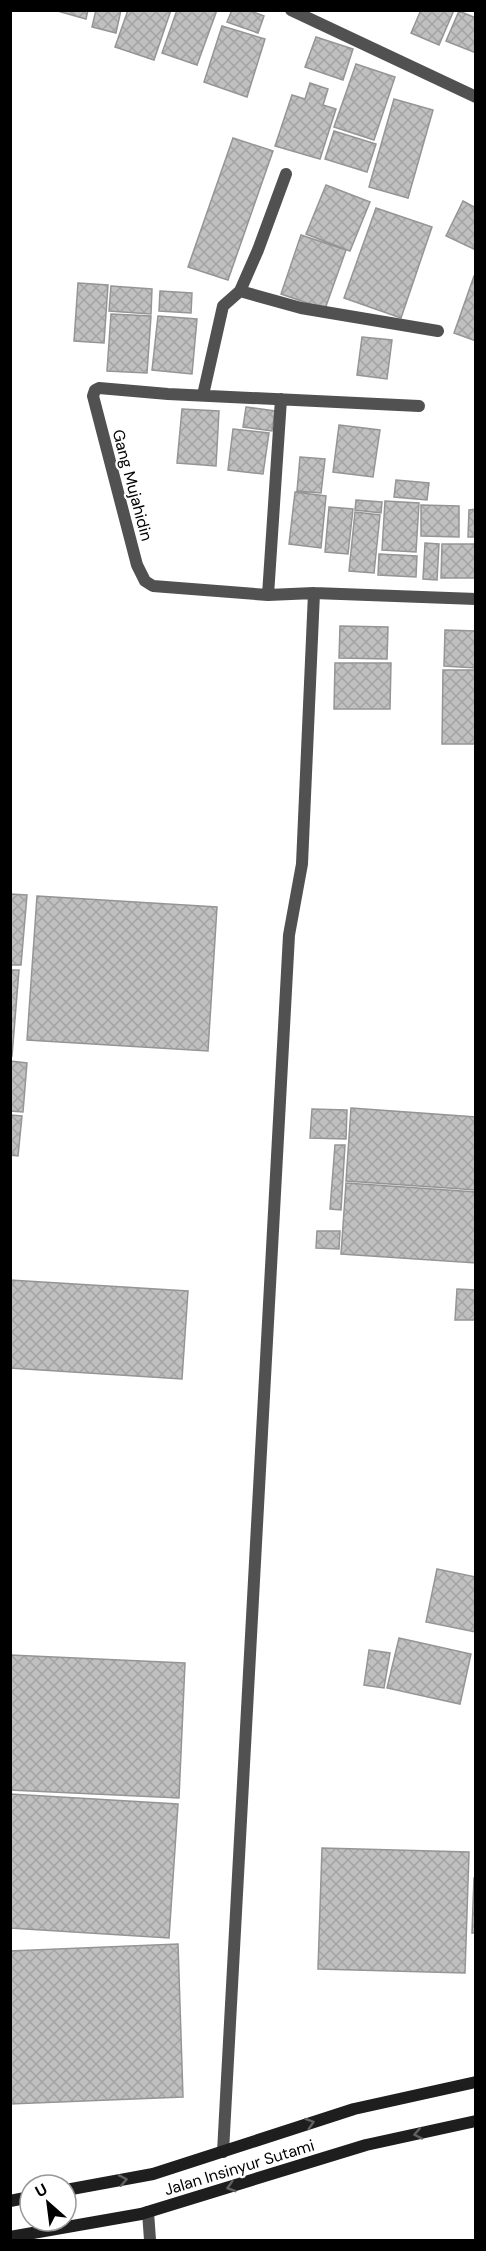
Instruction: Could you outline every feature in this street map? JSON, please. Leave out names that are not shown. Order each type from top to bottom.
[{"type":"street","points":[[291,10],[476,96]]},
{"type":"street","points":[[203,395],[223,306],[240,291],[286,174]]},
{"type":"street","points":[[240,291],[301,308],[438,331]]},
{"type":"street","name":"Gang Mujahidin","points":[[419,406],[99,388],[95,390],[93,396],[137,565],[145,581],[153,586],[268,595],[314,593],[476,599]]},
{"type":"street","points":[[268,595],[281,399]]},
{"type":"street","points":[[223,2152],[288,947],[302,864],[314,593]]},
{"type":"street","name":"Jalan Insinyur Sutami","points":[[78,2188],[153,2174],[354,2109],[476,2082]]},
{"type":"street","name":"Jalan Insinyur Sutami","points":[[10,2237],[148,2212],[366,2145],[476,2121]]},
{"type":"street","points":[[148,2212],[150,2241]]},
{"type":"building","points":[[54,10],[88,10],[86,19]]},
{"type":"building","points":[[96,10],[121,10],[116,33],[92,27]]},
{"type":"building","points":[[128,10],[171,10],[154,60],[115,47]]},
{"type":"building","points":[[177,10],[217,10],[197,65],[162,53]]},
{"type":"building","points":[[232,10],[248,10],[264,16],[258,33],[227,22]]},
{"type":"building","points":[[421,10],[454,10],[439,45],[411,33]]},
{"type":"building","points":[[459,11],[476,18],[476,53],[446,41]]},
{"type":"building","points":[[222,26],[265,39],[247,97],[204,82]]},
{"type":"building","points":[[316,37],[353,49],[343,80],[305,67]]},
{"type":"building","points":[[356,64],[395,77],[374,140],[334,127]]},
{"type":"building","points":[[310,83],[328,89],[323,105],[336,109],[320,159],[275,146],[292,95],[305,99]]},
{"type":"building","points":[[394,99],[433,110],[408,198],[369,187]]},
{"type":"building","points":[[334,131],[376,144],[367,172],[325,159]]},
{"type":"building","points":[[233,138],[273,151],[228,280],[188,267]]},
{"type":"building","points":[[326,185],[370,202],[350,251],[306,234]]},
{"type":"building","points":[[463,201],[476,208],[476,250],[446,236]]},
{"type":"building","points":[[376,208],[432,227],[401,318],[344,298]]},
{"type":"building","points":[[301,235],[346,250],[325,309],[281,294]]},
{"type":"building","points":[[474,276],[476,277],[476,341],[454,333]]},
{"type":"building","points":[[78,283],[108,285],[104,343],[74,341]]},
{"type":"building","points":[[111,286],[152,289],[151,314],[109,311]]},
{"type":"building","points":[[160,291],[192,293],[191,313],[159,311]]},
{"type":"building","points":[[111,314],[151,316],[147,373],[107,371]]},
{"type":"building","points":[[158,316],[197,319],[192,374],[152,370]]},
{"type":"building","points":[[362,337],[392,340],[387,379],[357,375]]},
{"type":"building","points":[[246,407],[275,411],[272,431],[243,427]]},
{"type":"building","points":[[182,409],[219,411],[216,466],[177,463]]},
{"type":"building","points":[[339,425],[380,430],[373,477],[333,472]]},
{"type":"building","points":[[233,429],[269,433],[263,474],[228,470]]},
{"type":"building","points":[[300,457],[325,459],[321,493],[297,491]]},
{"type":"building","points":[[396,480],[429,483],[427,500],[394,497]]},
{"type":"building","points":[[295,492],[326,496],[321,548],[289,544]]},
{"type":"building","points":[[356,500],[382,502],[381,513],[355,510]]},
{"type":"building","points":[[385,501],[419,503],[416,552],[382,550]]},
{"type":"building","points":[[421,505],[459,506],[459,537],[421,536]]},
{"type":"building","points":[[329,507],[353,509],[348,554],[325,552]]},
{"type":"building","points":[[476,509],[476,537],[468,537],[469,510]]},
{"type":"building","points":[[355,512],[380,515],[374,573],[349,571]]},
{"type":"building","points":[[425,543],[439,544],[437,580],[423,579]]},
{"type":"building","points":[[442,544],[476,544],[476,578],[441,578]]},
{"type":"building","points":[[379,554],[417,556],[416,577],[378,575]]},
{"type":"building","points":[[340,626],[388,627],[387,659],[339,658]]},
{"type":"building","points":[[445,630],[476,631],[476,668],[444,666]]},
{"type":"building","points":[[335,663],[391,663],[390,709],[334,709]]},
{"type":"building","points":[[443,670],[476,670],[476,744],[442,744]]},
{"type":"building","points":[[10,894],[27,895],[21,965],[10,965]]},
{"type":"building","points":[[37,896],[217,907],[208,1051],[27,1040]]},
{"type":"building","points":[[10,970],[19,970],[12,1056],[10,1056]]},
{"type":"building","points":[[10,1061],[27,1063],[23,1112],[10,1111]]},
{"type":"building","points":[[351,1108],[476,1117],[476,1190],[346,1181]]},
{"type":"building","points":[[312,1109],[347,1110],[346,1139],[310,1138]]},
{"type":"building","points":[[10,1115],[22,1116],[18,1156],[10,1155]]},
{"type":"building","points":[[335,1145],[345,1145],[341,1210],[330,1209]]},
{"type":"building","points":[[346,1183],[476,1192],[476,1263],[341,1254]]},
{"type":"building","points":[[317,1231],[340,1231],[339,1249],[316,1248]]},
{"type":"building","points":[[10,1280],[188,1291],[182,1379],[10,1368]]},
{"type":"building","points":[[457,1289],[476,1290],[476,1320],[455,1320]]},
{"type":"building","points":[[437,1569],[476,1577],[476,1632],[426,1622]]},
{"type":"building","points":[[399,1638],[471,1654],[460,1704],[387,1688]]},
{"type":"building","points":[[369,1650],[390,1653],[384,1688],[364,1685]]},
{"type":"building","points":[[10,1655],[185,1663],[179,1798],[10,1790]]},
{"type":"building","points":[[10,1794],[178,1804],[169,1938],[10,1928]]},
{"type":"building","points":[[322,1848],[469,1852],[465,1973],[318,1969]]},
{"type":"building","points":[[474,1878],[476,1878],[476,1933],[472,1933]]},
{"type":"building","points":[[178,1944],[183,2097],[10,2104],[10,1951]]}]
